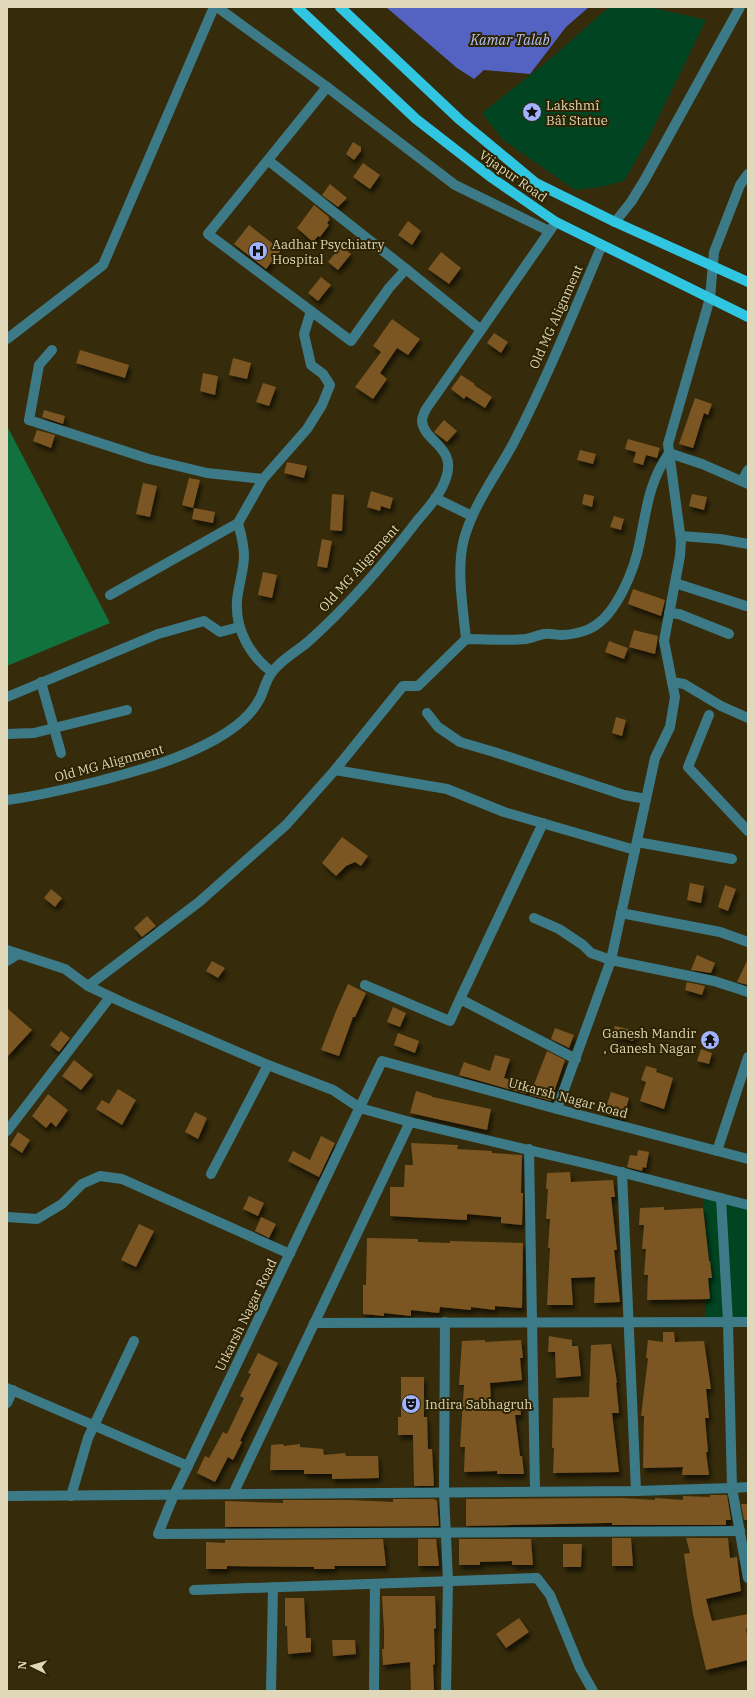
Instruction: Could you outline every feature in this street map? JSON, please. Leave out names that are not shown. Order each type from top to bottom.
[{"type":"main road","name":"Vijapur Road","points":[[297,7],[416,119],[492,178],[556,222],[748,316]]},
{"type":"main road","name":"Vijapur Road","points":[[340,7],[460,120],[536,183],[615,222],[748,282]]},
{"type":"street","points":[[7,339],[104,265],[215,7],[327,87],[455,185],[549,232]]},
{"type":"street","points":[[615,222],[631,202],[644,182],[740,7]]},
{"type":"street","points":[[327,87],[269,161],[208,234],[351,341],[389,288],[406,269]]},
{"type":"street","points":[[269,161],[482,330]]},
{"type":"street","points":[[557,1109],[611,960],[655,758],[670,727],[675,698],[664,641],[680,556],[681,536],[668,444],[710,298],[714,252],[740,185],[748,174]]},
{"type":"street","name":"Old MG Alignment","points":[[7,800],[68,789],[151,767],[185,756],[217,738],[246,718],[261,695],[272,672],[281,662],[309,642],[354,597],[396,549],[435,498],[446,478],[448,462],[443,448],[424,430],[422,420],[426,409],[556,222]]},
{"type":"street","name":"Old MG Alignment","points":[[466,639],[460,561],[464,540],[472,516],[513,442],[537,394],[602,245]]},
{"type":"street","points":[[110,595],[238,523],[263,479],[307,430],[322,405],[330,385],[324,374],[311,365],[304,334],[311,311]]},
{"type":"street","points":[[52,350],[39,366],[28,420],[149,460],[207,473],[263,479]]},
{"type":"street","points":[[669,453],[702,464],[745,482],[748,470]]},
{"type":"street","points":[[88,986],[205,897],[286,825],[335,770],[403,686],[418,686],[451,652],[466,639],[526,639],[545,634],[564,635],[591,628],[609,614],[618,600],[633,567],[640,542],[644,513],[651,489],[659,469],[669,453]]},
{"type":"street","points":[[435,498],[472,516]]},
{"type":"street","points":[[238,523],[243,540],[244,557],[237,601],[239,627],[251,651],[260,663],[272,672]]},
{"type":"street","points":[[681,536],[720,539],[748,544]]},
{"type":"street","points":[[675,583],[746,606]]},
{"type":"street","points":[[669,613],[679,614],[729,634]]},
{"type":"street","points":[[7,697],[158,634],[204,622],[220,632],[239,627]]},
{"type":"street","points":[[41,682],[61,753]]},
{"type":"street","points":[[672,682],[684,684],[721,706],[748,718]]},
{"type":"street","points":[[7,734],[34,734],[127,710]]},
{"type":"street","points":[[427,713],[438,727],[460,742],[624,795],[646,799]]},
{"type":"street","points":[[709,715],[688,767],[748,830]]},
{"type":"street","points":[[335,770],[446,789],[504,812],[636,846],[732,859]]},
{"type":"street","points":[[365,985],[450,1021],[543,823]]},
{"type":"street","points":[[621,913],[720,932],[748,942]]},
{"type":"street","points":[[534,918],[559,929],[591,953],[611,960],[714,981],[748,992]]},
{"type":"street","points":[[7,950],[65,969],[88,986],[110,997],[268,1065],[333,1090],[360,1108],[410,1122],[530,1149],[748,1205]]},
{"type":"street","points":[[7,961],[18,954]]},
{"type":"street","points":[[7,1131],[110,997]]},
{"type":"street","points":[[460,999],[576,1059]]},
{"type":"street","points":[[717,1150],[748,1056]]},
{"type":"street","name":"Utkarsh Nagar Road","points":[[445,1532],[158,1534],[174,1495],[382,1062],[748,1159]]},
{"type":"street","points":[[211,1174],[268,1065]]},
{"type":"street","points":[[233,1494],[410,1122]]},
{"type":"street","points":[[530,1149],[535,1492]]},
{"type":"street","points":[[622,1172],[636,1490]]},
{"type":"street","points":[[8,1219],[37,1219],[62,1204],[82,1184],[100,1176],[122,1179],[290,1254]]},
{"type":"street","points":[[721,1198],[728,1322],[732,1488],[748,1578]]},
{"type":"street","points":[[445,1322],[444,1492],[448,1581],[446,1691]]},
{"type":"street","points":[[314,1323],[748,1322]]},
{"type":"street","points":[[71,1496],[88,1438],[134,1341]]},
{"type":"street","points":[[7,1403],[10,1389],[188,1466]]},
{"type":"street","points":[[7,1496],[535,1492],[748,1487]]},
{"type":"street","points":[[445,1532],[740,1531]]},
{"type":"street","points":[[194,1590],[537,1578],[550,1595],[580,1668],[593,1691]]},
{"type":"street","points":[[374,1584],[374,1691]]},
{"type":"street","points":[[271,1691],[273,1587]]},
{"type":"green space","points":[[609,7],[649,7],[706,20],[648,139],[624,181],[600,187],[575,190],[503,140],[482,113],[549,60]]},
{"type":"green space","points":[[7,426],[110,623],[7,666]]},
{"type":"green space","points":[[704,1193],[748,1207],[748,1322],[706,1322]]},
{"type":"water","name":"Kamar Talab","points":[[386,7],[589,7],[566,27],[530,74],[484,70],[474,79],[457,68]]},
{"type":"building","points":[[353,142],[361,147],[361,151],[354,160],[346,154]]},
{"type":"building","points":[[363,163],[380,175],[370,189],[353,177]]},
{"type":"building","points":[[330,184],[347,198],[338,207],[322,195]]},
{"type":"building","points":[[314,205],[330,219],[327,223],[329,225],[320,237],[318,236],[313,242],[297,228]]},
{"type":"building","points":[[408,221],[421,231],[412,245],[398,235]]},
{"type":"building","points":[[249,225],[281,250],[266,269],[234,244]]},
{"type":"building","points":[[341,246],[351,254],[338,270],[328,262]]},
{"type":"building","points":[[441,252],[461,268],[449,284],[428,269]]},
{"type":"building","points":[[321,277],[331,285],[318,301],[308,293]]},
{"type":"building","points":[[392,319],[420,339],[408,355],[397,348],[380,373],[387,379],[373,399],[355,387],[381,352],[373,346]]},
{"type":"building","points":[[494,333],[508,342],[501,353],[487,343]]},
{"type":"building","points":[[80,350],[129,365],[125,378],[76,363]]},
{"type":"building","points":[[233,358],[251,363],[247,379],[229,375]]},
{"type":"building","points":[[203,373],[218,376],[215,395],[200,391]]},
{"type":"building","points":[[461,375],[492,397],[485,408],[466,396],[464,399],[451,389]]},
{"type":"building","points":[[263,383],[276,387],[269,406],[256,402]]},
{"type":"building","points":[[695,398],[712,404],[708,415],[704,413],[693,448],[679,444]]},
{"type":"building","points":[[44,410],[65,416],[63,424],[42,417]]},
{"type":"building","points":[[444,420],[457,431],[447,442],[434,432]]},
{"type":"building","points":[[37,430],[55,435],[51,448],[33,441]]},
{"type":"building","points":[[628,439],[660,448],[657,458],[646,455],[643,465],[633,462],[636,452],[625,449]]},
{"type":"building","points":[[580,450],[596,454],[593,464],[577,460]]},
{"type":"building","points":[[287,462],[307,466],[304,478],[284,473]]},
{"type":"building","points":[[189,478],[200,480],[193,508],[182,505]]},
{"type":"building","points":[[143,483],[157,486],[150,517],[136,514]]},
{"type":"building","points":[[371,491],[393,498],[390,509],[381,506],[380,511],[367,507]]},
{"type":"building","points":[[332,494],[344,495],[342,531],[330,530]]},
{"type":"building","points":[[584,494],[594,496],[592,507],[582,504]]},
{"type":"building","points":[[692,494],[707,497],[704,510],[689,506]]},
{"type":"building","points":[[194,508],[215,512],[213,523],[192,519]]},
{"type":"building","points":[[614,516],[624,519],[621,530],[610,527]]},
{"type":"building","points":[[322,539],[332,541],[327,568],[317,566]]},
{"type":"building","points":[[263,572],[277,575],[272,598],[258,595]]},
{"type":"building","points":[[633,589],[665,600],[661,616],[628,604]]},
{"type":"building","points":[[634,630],[658,636],[655,654],[629,647]]},
{"type":"building","points":[[609,641],[628,648],[624,659],[605,652]]},
{"type":"building","points":[[616,717],[626,720],[622,736],[612,733]]},
{"type":"building","points":[[342,837],[368,856],[361,866],[355,862],[346,866],[336,876],[322,863]]},
{"type":"building","points":[[690,883],[704,886],[701,903],[687,900]]},
{"type":"building","points":[[725,885],[736,889],[728,911],[718,907]]},
{"type":"building","points":[[51,889],[62,898],[55,907],[44,898]]},
{"type":"building","points":[[147,916],[156,926],[142,937],[134,928]]},
{"type":"building","points":[[697,955],[715,963],[711,973],[691,970]]},
{"type":"building","points":[[748,959],[748,985],[737,982]]},
{"type":"building","points":[[212,961],[225,968],[218,978],[206,971]]},
{"type":"building","points":[[687,982],[705,986],[702,995],[685,990]]},
{"type":"building","points":[[348,984],[366,993],[355,1017],[353,1017],[339,1056],[321,1050]]},
{"type":"building","points":[[393,1007],[406,1013],[400,1027],[387,1022]]},
{"type":"building","points":[[7,1008],[32,1030],[7,1057]]},
{"type":"building","points":[[615,1026],[636,1031],[633,1041],[612,1036]]},
{"type":"building","points":[[555,1028],[574,1035],[569,1048],[551,1039]]},
{"type":"building","points":[[61,1031],[70,1038],[59,1052],[50,1045]]},
{"type":"building","points":[[398,1033],[419,1041],[415,1053],[394,1045]]},
{"type":"building","points":[[701,1049],[712,1053],[709,1064],[697,1061]]},
{"type":"building","points":[[547,1051],[565,1060],[551,1101],[530,1095]]},
{"type":"building","points":[[495,1055],[510,1059],[504,1078],[528,1085],[526,1094],[459,1075],[464,1062],[490,1071]]},
{"type":"building","points":[[74,1060],[93,1075],[81,1090],[62,1076]]},
{"type":"building","points":[[646,1066],[657,1069],[656,1072],[673,1078],[664,1109],[640,1101],[646,1082],[641,1080]]},
{"type":"building","points":[[118,1089],[136,1100],[122,1125],[96,1109],[102,1100],[109,1104]]},
{"type":"building","points":[[416,1091],[432,1097],[491,1109],[487,1130],[410,1113]]},
{"type":"building","points":[[611,1092],[629,1098],[623,1119],[604,1114]]},
{"type":"building","points":[[48,1094],[68,1110],[56,1127],[51,1122],[46,1128],[32,1116]]},
{"type":"building","points":[[195,1112],[207,1118],[198,1139],[185,1132]]},
{"type":"building","points":[[18,1132],[30,1140],[22,1153],[10,1145]]},
{"type":"building","points":[[321,1136],[335,1143],[319,1177],[288,1161],[293,1151],[310,1160]]},
{"type":"building","points":[[411,1143],[458,1145],[457,1149],[492,1151],[492,1153],[522,1155],[522,1225],[501,1223],[501,1217],[467,1214],[467,1220],[390,1216],[390,1187],[404,1187],[405,1165],[413,1165]]},
{"type":"building","points":[[638,1150],[649,1152],[646,1168],[643,1167],[642,1171],[627,1167],[630,1155],[637,1156]]},
{"type":"building","points":[[570,1172],[571,1182],[613,1180],[615,1197],[611,1197],[617,1250],[614,1250],[620,1302],[594,1303],[595,1277],[571,1278],[573,1305],[547,1305],[550,1219],[546,1219],[548,1189],[546,1189],[547,1173]]},
{"type":"building","points":[[249,1196],[264,1203],[258,1216],[243,1209]]},
{"type":"building","points":[[664,1207],[664,1210],[703,1208],[712,1278],[708,1278],[710,1299],[647,1300],[648,1275],[644,1275],[646,1249],[642,1249],[644,1225],[639,1225],[640,1208]]},
{"type":"building","points":[[261,1217],[276,1224],[269,1238],[255,1231]]},
{"type":"building","points":[[139,1224],[154,1231],[136,1267],[121,1260]]},
{"type":"building","points":[[367,1238],[418,1239],[418,1242],[450,1243],[450,1241],[523,1243],[522,1308],[495,1306],[495,1310],[471,1307],[471,1310],[440,1307],[439,1313],[411,1310],[411,1316],[384,1313],[384,1316],[363,1314],[363,1285],[366,1285]]},
{"type":"building","points":[[663,1332],[674,1332],[675,1342],[704,1341],[711,1389],[706,1389],[709,1418],[705,1418],[708,1452],[706,1452],[709,1475],[682,1475],[683,1467],[643,1468],[644,1416],[641,1416],[648,1358],[646,1358],[648,1340],[663,1342]]},
{"type":"building","points":[[549,1336],[572,1340],[572,1346],[578,1346],[581,1376],[556,1378],[555,1352],[548,1352]]},
{"type":"building","points":[[485,1340],[485,1342],[521,1340],[523,1358],[520,1358],[522,1380],[490,1383],[491,1401],[520,1400],[521,1415],[515,1415],[520,1456],[522,1456],[524,1474],[497,1474],[497,1471],[464,1472],[465,1447],[460,1447],[464,1385],[459,1385],[462,1341]]},
{"type":"building","points":[[611,1344],[617,1383],[619,1413],[612,1413],[619,1472],[553,1473],[553,1398],[589,1397],[591,1345]]},
{"type":"building","points":[[258,1353],[278,1363],[240,1441],[242,1442],[233,1460],[228,1457],[215,1482],[197,1473],[205,1456],[209,1458],[223,1432],[227,1434],[244,1398],[240,1396],[251,1374],[248,1373]]},
{"type":"building","points":[[401,1377],[424,1377],[424,1417],[427,1417],[428,1449],[432,1449],[434,1486],[414,1486],[413,1435],[398,1435],[398,1417],[401,1417]]},
{"type":"building","points":[[283,1444],[284,1446],[300,1444],[300,1447],[323,1449],[324,1455],[345,1453],[346,1456],[378,1456],[379,1478],[332,1479],[332,1474],[304,1474],[304,1470],[270,1470],[271,1445]]},
{"type":"building","points":[[710,1495],[727,1495],[731,1520],[726,1520],[726,1525],[612,1525],[612,1523],[605,1523],[466,1526],[466,1499],[622,1498],[655,1500],[655,1498],[683,1500],[683,1496],[710,1497]]},
{"type":"building","points":[[393,1499],[434,1499],[437,1501],[439,1526],[225,1527],[225,1501],[283,1503],[283,1500],[351,1500],[393,1502]]},
{"type":"building","points":[[741,1504],[748,1504],[748,1520],[744,1520]]},
{"type":"building","points":[[612,1538],[631,1538],[633,1566],[612,1566]]},
{"type":"building","points":[[686,1538],[728,1538],[730,1558],[737,1557],[741,1591],[706,1599],[712,1621],[748,1614],[748,1628],[746,1629],[748,1641],[748,1660],[706,1670],[693,1614],[687,1576],[684,1554],[690,1553]]},
{"type":"building","points":[[383,1539],[386,1566],[334,1566],[335,1569],[314,1569],[314,1567],[227,1566],[227,1569],[206,1569],[206,1542],[225,1543],[225,1540]]},
{"type":"building","points":[[418,1539],[436,1539],[439,1566],[418,1566]]},
{"type":"building","points":[[459,1539],[531,1539],[533,1565],[512,1565],[512,1561],[480,1562],[480,1565],[459,1565]]},
{"type":"building","points":[[563,1544],[582,1544],[581,1567],[563,1567]]},
{"type":"building","points":[[382,1596],[435,1596],[436,1628],[434,1629],[434,1690],[411,1691],[410,1662],[383,1665],[382,1649],[384,1649],[384,1630]]},
{"type":"building","points":[[285,1598],[304,1598],[306,1638],[311,1638],[311,1652],[288,1654],[287,1626],[285,1626]]},
{"type":"building","points":[[519,1618],[529,1632],[506,1648],[496,1634]]},
{"type":"building","points":[[332,1640],[355,1640],[356,1654],[333,1656]]},
{"type":"place","name":"Lakshmî Bâî Statue","points":[[532,112]]},
{"type":"place","name":"Aadhar Psychiatry Hospital","points":[[258,251]]},
{"type":"place","name":"Ganesh Mandir , Ganesh Nagar","points":[[710,1040]]},
{"type":"place","name":"Indira Sabhagruh","points":[[411,1404]]}]
